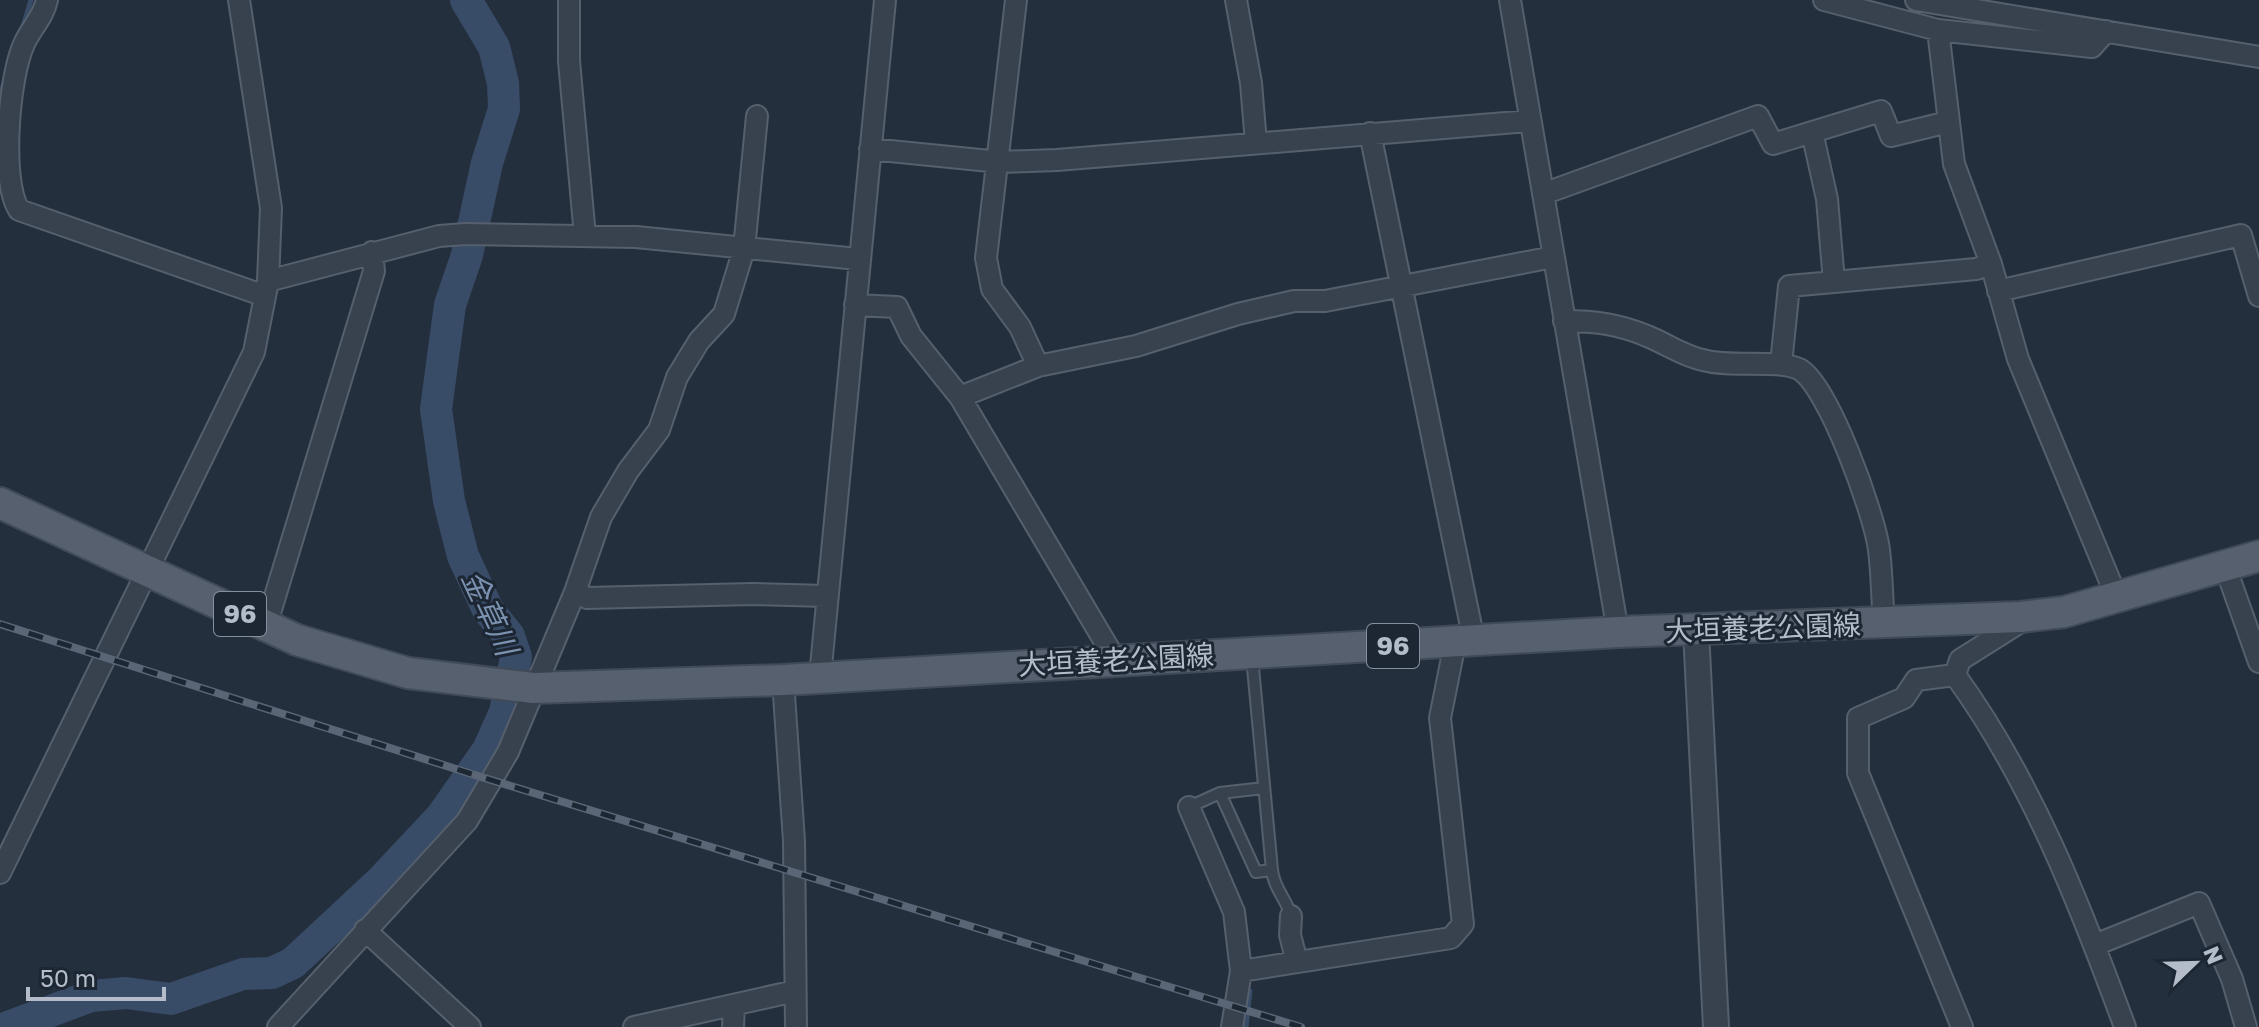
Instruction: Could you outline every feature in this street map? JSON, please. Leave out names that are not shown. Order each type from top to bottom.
[{"type":"main road","name":"大垣養老公園線","points":[[0,503],[297,640],[408,673],[515,687],[783,680],[1618,632],[2021,617],[2064,612],[2259,556]]},
{"type":"street","points":[[47,0],[44,13],[23,44],[7,112],[11,192],[19,210],[267,288],[372,252],[439,236],[475,234],[636,237],[858,259]]},
{"type":"street","points":[[0,873],[149,573],[254,352],[267,288],[271,208],[239,0]]},
{"type":"street","points":[[569,0],[569,61],[585,236]]},
{"type":"street","points":[[820,677],[885,0]]},
{"type":"street","points":[[1016,0],[1000,162],[986,258],[992,289],[1020,327],[1038,366]]},
{"type":"street","points":[[1236,0],[1251,83],[1256,143]]},
{"type":"street","points":[[1510,0],[1618,632]]},
{"type":"street","points":[[1824,0],[1938,30],[2092,47],[2106,31]]},
{"type":"street","points":[[1916,0],[2259,57]]},
{"type":"street","points":[[1938,30],[1954,164],[1991,264],[2018,359],[2117,598]]},
{"type":"street","points":[[1543,194],[1758,116],[1773,144],[1881,111],[1891,136],[1948,122]]},
{"type":"street","points":[[278,1027],[467,821],[508,752],[515,687],[575,592],[601,517],[628,471],[659,430],[677,377],[699,341],[724,314],[744,249],[757,116]]},
{"type":"street","points":[[870,149],[1000,162],[1057,160],[1530,121]]},
{"type":"street","points":[[1812,132],[1827,199],[1834,282]]},
{"type":"street","points":[[1241,971],[1451,938],[1463,924],[1440,718],[1464,642],[1402,284],[1370,133]]},
{"type":"street","points":[[1998,291],[2241,235],[2259,296]]},
{"type":"street","points":[[266,626],[374,271],[372,252]]},
{"type":"street","points":[[960,397],[1038,366],[1136,346],[1238,314],[1294,301],[1325,301],[1553,257]]},
{"type":"street","points":[[1781,364],[1789,286],[1976,269],[1991,264]]},
{"type":"street","points":[[855,305],[897,307],[911,336],[960,397],[1115,659]]},
{"type":"street","points":[[1564,321],[1601,321],[1644,334],[1700,360],[1737,366],[1781,364],[1801,370],[1820,392],[1856,472],[1879,550],[1884,623]]},
{"type":"street","points":[[2225,566],[2259,662]]},
{"type":"street","points":[[575,592],[587,598],[752,594],[827,596]]},
{"type":"street","points":[[1955,675],[1960,660],[2017,624],[2021,617]]},
{"type":"street","points":[[1696,631],[1716,1027]]},
{"type":"street","points":[[1955,675],[1982,712],[2067,873],[2125,1027]]},
{"type":"street","points":[[1955,675],[1916,680],[1904,698],[1858,718],[1858,773],[1962,1027]]},
{"type":"street","points":[[783,680],[794,841],[796,1027]]},
{"type":"street","points":[[1189,807],[1234,912],[1241,971],[1232,1027]]},
{"type":"street","points":[[2095,945],[2199,903],[2232,979],[2246,1027]]},
{"type":"street","points":[[1291,916],[1290,935],[1297,962]]},
{"type":"street","points":[[365,930],[470,1027]]},
{"type":"street","points":[[294,1027],[340,971],[347,949]]},
{"type":"street","points":[[634,1027],[795,991]]},
{"type":"street","points":[[733,1027],[734,1005]]},
{"type":"lane","points":[[1252,653],[1273,886],[1287,903],[1291,916]]},
{"type":"lane","points":[[1189,807],[1220,793],[1264,788]]},
{"type":"lane","points":[[1220,793],[1256,872],[1272,870]]},
{"type":"waterway","points":[[22,30],[31,0]]},
{"type":"waterway","name":"金草川","points":[[8,1027],[91,996],[126,993],[171,999],[243,974],[272,973],[293,963],[381,881],[442,816],[488,750],[505,712],[516,657],[509,636],[488,610],[463,556],[449,501],[436,409],[450,305],[467,255],[487,163],[504,109],[503,83],[494,47],[466,0]]},
{"type":"waterway","points":[[0,94],[5,81]]},
{"type":"waterway","points":[[1246,1027],[1250,991]]},
{"type":"railway","points":[[0,624],[478,776],[1301,1027]]}]
